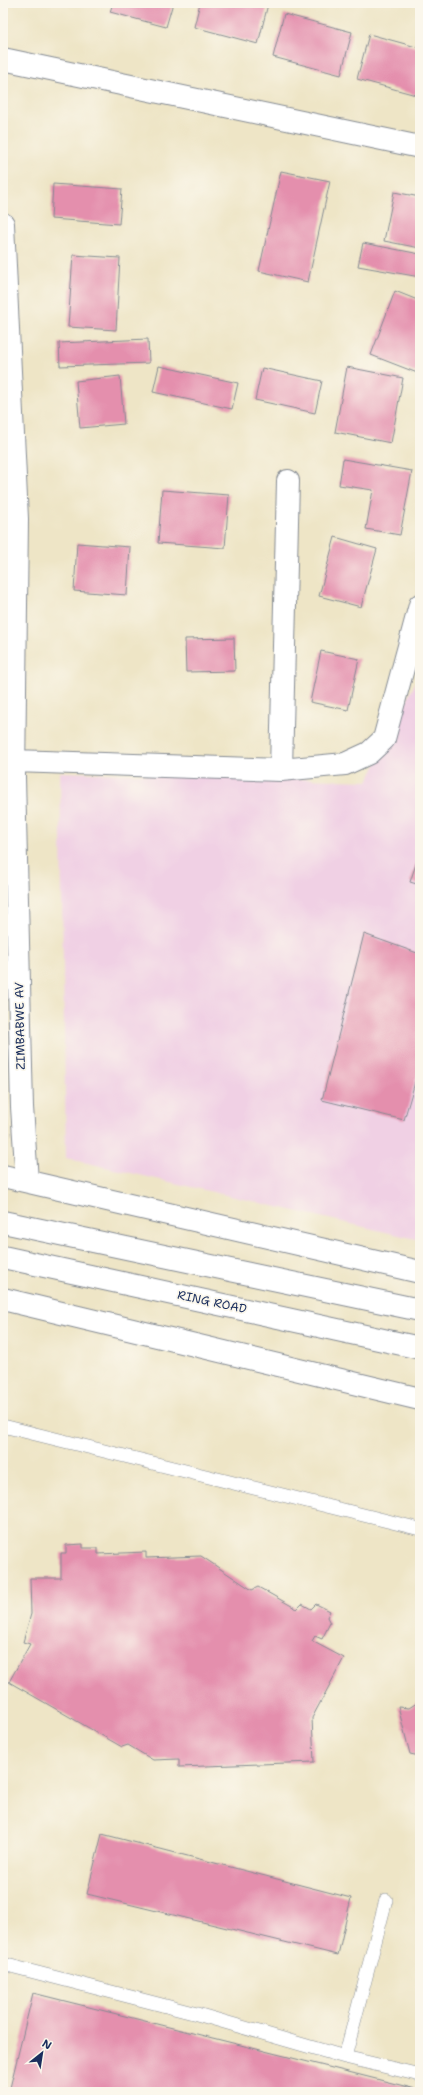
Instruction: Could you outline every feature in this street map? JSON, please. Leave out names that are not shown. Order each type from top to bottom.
[{"type":"main road","points":[[3,58],[420,146]]},
{"type":"main road","name":"ZIMBABWE AV","points":[[3,224],[10,519],[10,771],[22,1107],[27,1181]]},
{"type":"main road","points":[[281,770],[288,481]]},
{"type":"main road","points":[[10,771],[281,770],[345,764],[369,753],[384,739],[417,629],[420,605]]},
{"type":"main road","points":[[3,1176],[420,1272]]},
{"type":"main road","points":[[3,1222],[420,1310]]},
{"type":"main road","name":"RING ROAD","points":[[3,1257],[420,1348]]},
{"type":"main road","points":[[3,1299],[420,1399]]},
{"type":"lane","points":[[3,1426],[420,1529]]},
{"type":"lane","points":[[345,2057],[386,1900]]},
{"type":"lane","points":[[3,1964],[197,2014],[345,2057],[420,2075]]},
{"type":"shaded area","points":[[420,673],[420,1240],[66,1158],[60,772],[368,781]]},
{"type":"building","points":[[113,3],[173,3],[166,27],[110,12]]},
{"type":"building","points":[[200,3],[268,4],[258,44],[194,27]]},
{"type":"building","points":[[284,14],[352,32],[341,75],[273,57]]},
{"type":"building","points":[[369,34],[420,48],[420,81],[416,95],[357,79]]},
{"type":"building","points":[[281,171],[330,181],[308,282],[259,271]]},
{"type":"building","points":[[53,184],[122,189],[119,224],[51,219]]},
{"type":"building","points":[[394,192],[420,197],[420,248],[384,241]]},
{"type":"building","points":[[363,243],[420,254],[420,277],[358,266]]},
{"type":"building","points":[[73,255],[120,258],[116,330],[68,327]]},
{"type":"building","points":[[395,291],[420,301],[420,374],[371,355]]},
{"type":"building","points":[[148,339],[149,363],[60,366],[59,343]]},
{"type":"building","points":[[159,366],[238,383],[232,409],[153,392]]},
{"type":"building","points":[[347,367],[403,378],[391,443],[335,432]]},
{"type":"building","points":[[262,368],[322,381],[315,413],[255,400]]},
{"type":"building","points":[[120,376],[124,424],[80,428],[76,381]]},
{"type":"building","points":[[343,459],[412,471],[400,535],[366,529],[373,490],[339,485]]},
{"type":"building","points":[[162,490],[229,495],[225,548],[158,543]]},
{"type":"building","points":[[335,537],[377,549],[361,607],[319,596]]},
{"type":"building","points":[[77,543],[130,547],[127,595],[74,591]]},
{"type":"building","points":[[234,638],[235,671],[186,672],[185,639]]},
{"type":"building","points":[[321,651],[359,659],[348,710],[310,702]]},
{"type":"building","points":[[420,852],[420,885],[410,882]]},
{"type":"building","points":[[364,934],[420,954],[420,1065],[404,1120],[322,1100]]},
{"type":"building","points":[[83,1544],[83,1548],[98,1548],[98,1554],[146,1552],[146,1558],[201,1556],[252,1590],[258,1587],[297,1609],[302,1604],[311,1609],[316,1604],[330,1611],[327,1617],[330,1623],[322,1639],[315,1636],[312,1641],[344,1658],[312,1718],[314,1762],[179,1767],[179,1759],[153,1760],[128,1745],[122,1747],[9,1682],[30,1644],[23,1642],[31,1614],[30,1578],[61,1578],[61,1553],[66,1553],[66,1545]]},
{"type":"building","points":[[420,1701],[420,1756],[410,1754],[398,1707],[409,1708]]},
{"type":"building","points":[[102,1834],[351,1898],[338,1955],[87,1894]]},
{"type":"building","points":[[33,1993],[420,2090],[420,2092],[9,2092]]}]
